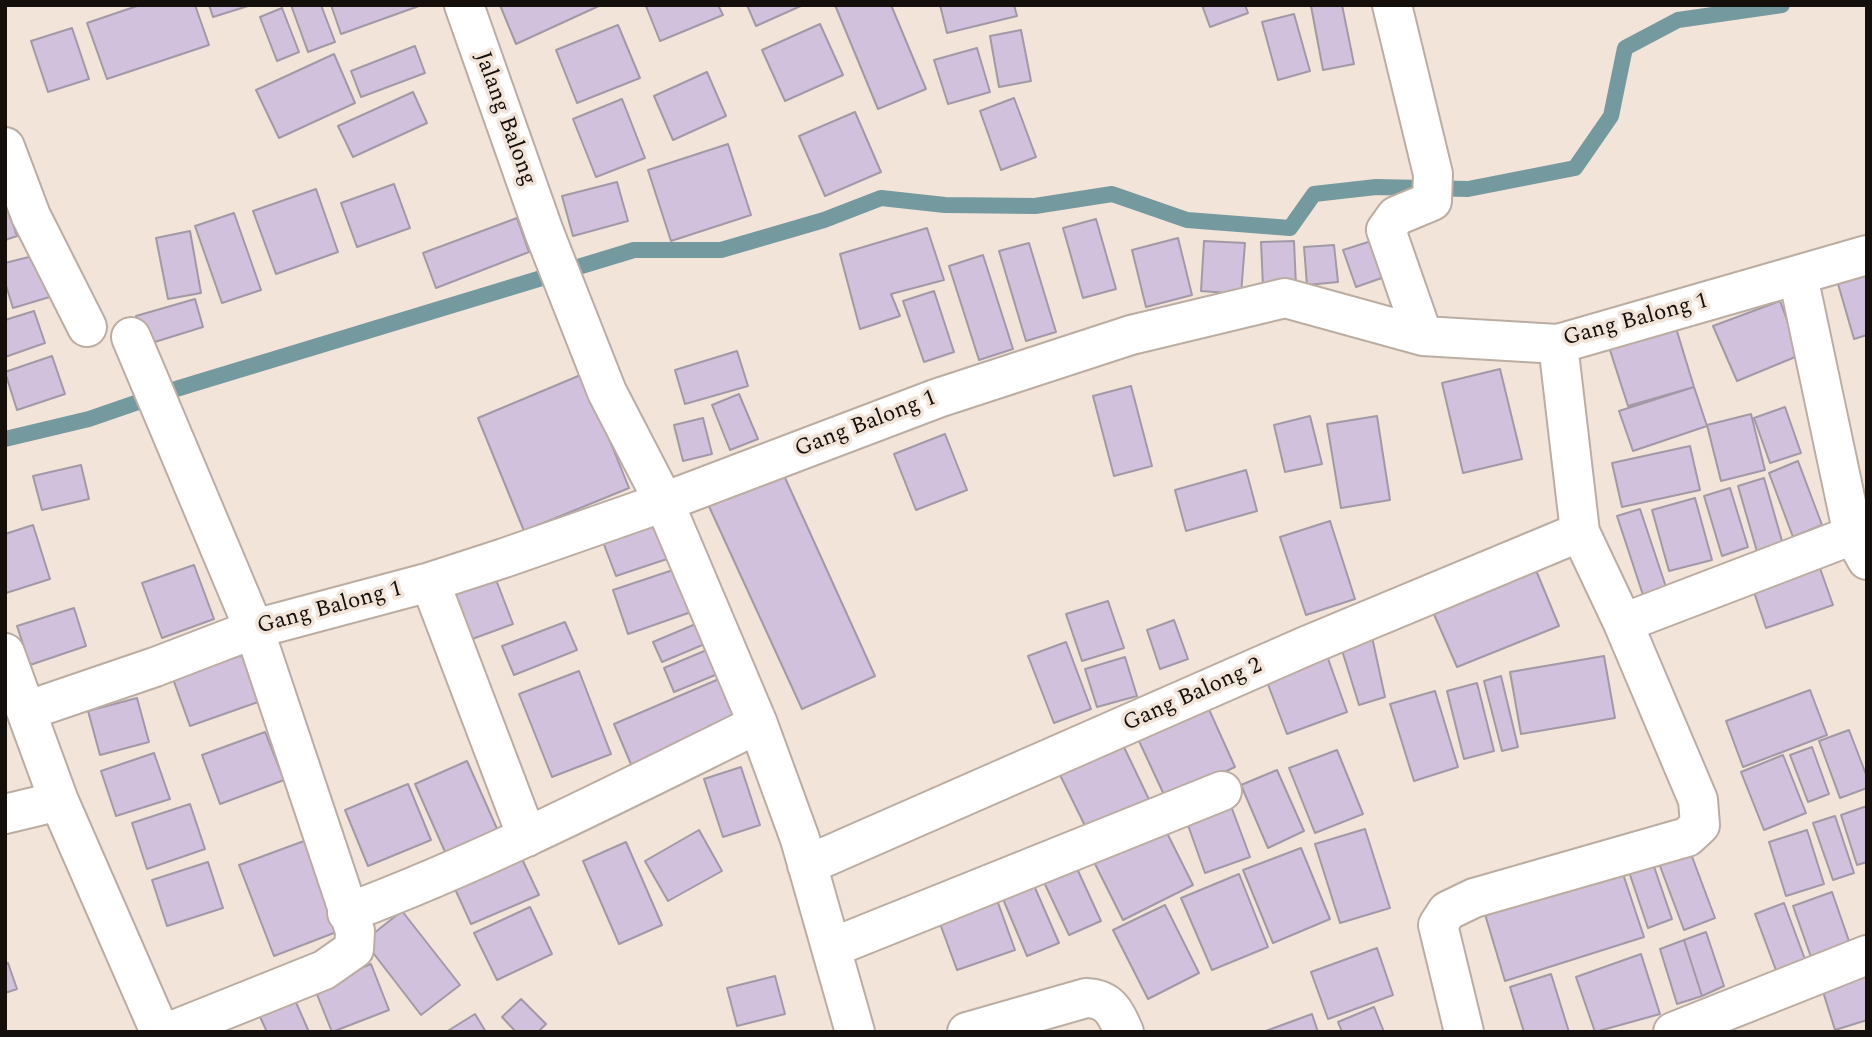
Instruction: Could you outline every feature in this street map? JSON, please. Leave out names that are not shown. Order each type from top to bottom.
[{"type":"street","name":"Jalang Balong","points":[[464,5],[575,314],[607,392],[664,502],[758,724],[807,865],[855,1032]]},
{"type":"street","points":[[1392,5],[1432,188],[1396,216],[1386,230],[1423,336]]},
{"type":"street","points":[[5,146],[31,216],[87,327]]},
{"type":"street","name":"Gang Balong 1","points":[[26,711],[254,629],[430,582],[664,502],[1039,363],[1130,335],[1285,298],[1423,336],[1558,344],[1867,255]]},
{"type":"street","points":[[1623,623],[1860,548],[1798,276]]},
{"type":"street","points":[[131,337],[254,629],[355,931],[354,948],[343,959],[324,970],[169,1032]]},
{"type":"street","points":[[1464,1032],[1438,925],[1447,911],[1474,898],[1687,838],[1700,825],[1698,800],[1623,623],[1580,532],[1558,344]]},
{"type":"street","name":"Gang Balong 2","points":[[807,865],[1306,646],[1580,532]]},
{"type":"street","points":[[430,582],[527,837]]},
{"type":"street","points":[[5,653],[59,801],[160,1032]]},
{"type":"street","points":[[347,913],[426,882],[527,837],[758,724]]},
{"type":"street","points":[[831,948],[1222,791]]},
{"type":"street","points":[[5,814],[59,801]]},
{"type":"street","points":[[1673,1032],[1867,955]]},
{"type":"street","points":[[967,1032],[1086,998],[1101,998],[1113,1009],[1124,1032]]},
{"type":"building","points":[[140,5],[195,5],[209,45],[107,79],[87,23]]},
{"type":"building","points":[[209,5],[248,5],[248,6],[213,17]]},
{"type":"building","points":[[291,5],[321,5],[335,42],[308,52]]},
{"type":"building","points":[[331,5],[419,5],[419,6],[341,34]]},
{"type":"building","points":[[500,5],[601,5],[516,44]]},
{"type":"building","points":[[718,5],[723,15],[660,41],[646,6]]},
{"type":"building","points":[[747,5],[803,5],[756,26]]},
{"type":"building","points":[[835,5],[891,5],[926,89],[878,109]]},
{"type":"building","points":[[940,5],[1014,5],[1017,16],[947,33]]},
{"type":"building","points":[[1202,5],[1245,5],[1248,13],[1210,27]]},
{"type":"building","points":[[1342,5],[1354,64],[1323,70],[1311,6]]},
{"type":"building","points":[[282,8],[299,52],[277,61],[260,17]]},
{"type":"building","points":[[1294,14],[1310,71],[1278,80],[1262,22]]},
{"type":"building","points":[[820,24],[843,75],[785,101],[762,50]]},
{"type":"building","points":[[618,25],[640,78],[577,103],[556,50]]},
{"type":"building","points":[[72,28],[89,79],[48,92],[31,41]]},
{"type":"building","points":[[1021,30],[1031,81],[999,87],[990,36]]},
{"type":"building","points":[[415,46],[425,73],[361,97],[351,71]]},
{"type":"building","points":[[977,48],[990,92],[948,104],[934,60]]},
{"type":"building","points":[[334,54],[355,103],[279,138],[256,90]]},
{"type":"building","points":[[707,72],[726,116],[673,140],[654,96]]},
{"type":"building","points":[[413,92],[427,123],[353,157],[338,126]]},
{"type":"building","points":[[1014,98],[1036,157],[1001,170],[980,111]]},
{"type":"building","points":[[622,99],[645,158],[596,177],[573,119]]},
{"type":"building","points":[[855,112],[881,172],[825,196],[799,136]]},
{"type":"building","points":[[728,144],[751,215],[671,241],[648,170]]},
{"type":"building","points":[[617,182],[628,221],[573,236],[562,196]]},
{"type":"building","points":[[394,184],[410,228],[357,247],[341,203]]},
{"type":"building","points":[[316,189],[338,252],[276,274],[253,211]]},
{"type":"building","points":[[5,202],[17,236],[5,240]]},
{"type":"building","points":[[234,213],[261,290],[222,303],[195,226]]},
{"type":"building","points":[[517,218],[529,252],[436,288],[423,253]]},
{"type":"building","points":[[1096,219],[1116,289],[1083,298],[1063,228]]},
{"type":"building","points":[[927,228],[944,280],[891,294],[900,316],[860,329],[840,254]]},
{"type":"building","points":[[190,231],[201,293],[168,299],[156,238]]},
{"type":"building","points":[[1384,237],[1396,273],[1356,287],[1343,250]]},
{"type":"building","points":[[1178,238],[1192,295],[1146,307],[1132,250]]},
{"type":"building","points":[[1204,241],[1245,243],[1241,294],[1201,291]]},
{"type":"building","points":[[1294,241],[1296,286],[1263,287],[1261,242]]},
{"type":"building","points":[[1029,243],[1056,332],[1026,341],[999,251]]},
{"type":"building","points":[[1334,245],[1338,282],[1307,285],[1304,247]]},
{"type":"building","points":[[41,254],[53,296],[13,308],[5,282],[5,263]]},
{"type":"building","points":[[983,255],[1013,349],[979,360],[949,266]]},
{"type":"building","points":[[1867,268],[1867,335],[1854,339],[1836,277]]},
{"type":"building","points":[[934,291],[954,352],[924,362],[903,301]]},
{"type":"building","points":[[195,299],[203,327],[145,345],[136,316]]},
{"type":"building","points":[[1780,301],[1800,355],[1737,381],[1713,326]]},
{"type":"building","points":[[34,311],[45,343],[5,357],[5,320]]},
{"type":"building","points":[[1676,328],[1694,387],[1628,406],[1609,347]]},
{"type":"building","points":[[737,351],[748,386],[685,404],[675,370]]},
{"type":"building","points":[[52,356],[65,394],[17,410],[5,372]]},
{"type":"building","points":[[1500,369],[1522,459],[1463,473],[1442,383]]},
{"type":"building","points":[[583,374],[629,488],[524,531],[478,418]]},
{"type":"building","points":[[1131,386],[1152,466],[1114,476],[1093,396]]},
{"type":"building","points":[[1694,387],[1707,426],[1633,451],[1619,411]]},
{"type":"building","points":[[739,394],[758,439],[730,450],[712,405]]},
{"type":"building","points":[[1785,407],[1801,453],[1770,463],[1754,418]]},
{"type":"building","points":[[1751,414],[1765,470],[1721,481],[1707,425]]},
{"type":"building","points":[[1310,416],[1322,464],[1285,472],[1274,425]]},
{"type":"building","points":[[1377,416],[1390,500],[1341,508],[1327,424]]},
{"type":"building","points":[[703,418],[712,454],[683,461],[674,425]]},
{"type":"building","points":[[945,434],[967,490],[916,510],[894,454]]},
{"type":"building","points":[[1690,446],[1700,490],[1622,507],[1612,463]]},
{"type":"building","points":[[1798,461],[1822,525],[1793,537],[1769,473]]},
{"type":"building","points":[[81,465],[89,499],[42,510],[33,476]]},
{"type":"building","points":[[781,469],[875,676],[802,709],[707,502]]},
{"type":"building","points":[[1246,470],[1257,511],[1186,531],[1175,490]]},
{"type":"building","points":[[1764,478],[1784,548],[1758,555],[1738,486]]},
{"type":"building","points":[[1730,488],[1748,547],[1722,556],[1704,496]]},
{"type":"building","points":[[1695,498],[1712,560],[1669,571],[1652,510]]},
{"type":"building","points":[[1640,509],[1667,590],[1644,598],[1617,516]]},
{"type":"building","points":[[1330,521],[1355,599],[1306,615],[1280,537]]},
{"type":"building","points":[[33,525],[50,579],[6,593],[5,534]]},
{"type":"building","points":[[655,525],[667,559],[616,576],[603,542]]},
{"type":"building","points":[[1816,557],[1833,605],[1766,628],[1750,580]]},
{"type":"building","points":[[1533,563],[1559,626],[1457,667],[1430,605]]},
{"type":"building","points":[[194,565],[214,619],[162,638],[142,583]]},
{"type":"building","points":[[682,567],[697,610],[628,634],[613,590]]},
{"type":"building","points":[[495,577],[513,624],[464,642],[447,596]]},
{"type":"building","points":[[1108,601],[1124,648],[1082,661],[1066,614]]},
{"type":"building","points":[[74,608],[86,646],[30,665],[17,626]]},
{"type":"building","points":[[1174,620],[1188,659],[1160,669],[1147,630]]},
{"type":"building","points":[[565,622],[577,650],[514,675],[502,646]]},
{"type":"building","points":[[698,623],[707,643],[662,662],[653,642]]},
{"type":"building","points":[[1372,637],[1385,697],[1359,705],[1341,647]]},
{"type":"building","points":[[1066,642],[1091,709],[1054,723],[1028,656]]},
{"type":"building","points":[[709,649],[720,673],[674,692],[664,668]]},
{"type":"building","points":[[1326,653],[1347,712],[1287,734],[1267,682]]},
{"type":"building","points":[[242,655],[258,702],[190,726],[173,679]]},
{"type":"building","points":[[1604,656],[1615,718],[1521,734],[1510,672]]},
{"type":"building","points":[[1125,657],[1137,696],[1097,707],[1085,669]]},
{"type":"building","points":[[579,671],[611,754],[552,777],[519,694]]},
{"type":"building","points":[[1501,676],[1518,747],[1502,751],[1484,681]]},
{"type":"building","points":[[719,679],[738,725],[633,769],[614,724]]},
{"type":"building","points":[[1477,683],[1494,751],[1464,759],[1447,691]]},
{"type":"building","points":[[1810,690],[1827,735],[1743,767],[1726,721]]},
{"type":"building","points":[[1435,691],[1458,767],[1414,781],[1390,704]]},
{"type":"building","points":[[1202,694],[1235,767],[1166,799],[1132,726]]},
{"type":"building","points":[[137,698],[149,742],[100,755],[88,711]]},
{"type":"building","points":[[1849,730],[1867,777],[1867,788],[1840,798],[1819,741]]},
{"type":"building","points":[[265,732],[284,780],[220,804],[202,755]]},
{"type":"building","points":[[1122,743],[1155,812],[1093,842],[1059,773]]},
{"type":"building","points":[[1812,747],[1829,794],[1808,802],[1790,755]]},
{"type":"building","points":[[1337,750],[1363,814],[1315,833],[1289,768]]},
{"type":"building","points":[[154,753],[170,799],[116,816],[101,771]]},
{"type":"building","points":[[1783,755],[1806,813],[1764,830],[1741,772]]},
{"type":"building","points":[[467,761],[498,831],[446,854],[415,784]]},
{"type":"building","points":[[741,767],[760,825],[723,837],[704,779]]},
{"type":"building","points":[[1277,770],[1304,831],[1268,848],[1241,785]]},
{"type":"building","points":[[408,784],[431,840],[368,866],[345,810]]},
{"type":"building","points":[[1228,798],[1250,857],[1205,873],[1184,814]]},
{"type":"building","points":[[190,804],[205,849],[147,869],[132,823]]},
{"type":"building","points":[[1867,806],[1867,862],[1857,865],[1841,815]]},
{"type":"building","points":[[1835,816],[1854,873],[1833,880],[1813,823]]},
{"type":"building","points":[[1159,817],[1193,885],[1123,920],[1089,852]]},
{"type":"building","points":[[1365,829],[1390,908],[1340,923],[1315,844]]},
{"type":"building","points":[[699,830],[722,871],[668,901],[645,861]]},
{"type":"building","points":[[1807,830],[1824,884],[1786,896],[1769,842]]},
{"type":"building","points":[[304,841],[339,931],[274,956],[239,865]]},
{"type":"building","points":[[626,842],[662,925],[619,944],[583,861]]},
{"type":"building","points":[[1688,846],[1715,918],[1684,930],[1657,858]]},
{"type":"building","points":[[1301,848],[1330,919],[1273,943],[1243,870]]},
{"type":"building","points":[[1651,858],[1672,919],[1648,928],[1627,866]]},
{"type":"building","points":[[522,859],[539,895],[471,924],[455,889]]},
{"type":"building","points":[[208,862],[223,908],[167,926],[152,880]]},
{"type":"building","points":[[1074,862],[1101,921],[1069,935],[1041,876]]},
{"type":"building","points":[[1621,868],[1644,937],[1505,981],[1484,911]]},
{"type":"building","points":[[1029,874],[1059,943],[1027,956],[998,887]]},
{"type":"building","points":[[1239,874],[1268,947],[1212,970],[1181,898]]},
{"type":"building","points":[[993,889],[1015,950],[957,970],[935,910]]},
{"type":"building","points":[[1832,892],[1850,944],[1811,957],[1793,906]]},
{"type":"building","points":[[1784,903],[1806,962],[1777,973],[1755,914]]},
{"type":"building","points":[[1165,905],[1199,973],[1148,999],[1113,930]]},
{"type":"building","points":[[530,907],[552,954],[497,980],[474,933]]},
{"type":"building","points":[[402,911],[460,985],[421,1015],[364,941]]},
{"type":"building","points":[[1706,932],[1724,986],[1702,996],[1684,940]]},
{"type":"building","points":[[1684,940],[1702,996],[1677,1004],[1660,949]]},
{"type":"building","points":[[1377,948],[1393,995],[1328,1019],[1311,972]]},
{"type":"building","points":[[1641,954],[1660,1014],[1595,1032],[1576,977]]},
{"type":"building","points":[[8,963],[17,989],[5,993],[5,964]]},
{"type":"building","points":[[371,964],[389,1010],[332,1032],[314,987]]},
{"type":"building","points":[[1867,967],[1867,1020],[1835,1030],[1820,982]]},
{"type":"building","points":[[1551,974],[1569,1032],[1524,1032],[1510,987]]},
{"type":"building","points":[[775,976],[785,1014],[737,1026],[727,988]]},
{"type":"building","points":[[291,991],[309,1032],[267,1032],[255,1006]]},
{"type":"building","points":[[521,999],[546,1024],[538,1032],[516,1032],[502,1017]]},
{"type":"building","points":[[1374,1007],[1384,1032],[1342,1032],[1338,1022]]},
{"type":"building","points":[[475,1014],[486,1032],[446,1032]]},
{"type":"building","points":[[1312,1014],[1318,1032],[1263,1032]]},
{"type":"waterway","points":[[5,439],[89,419],[176,389],[634,250],[721,250],[824,220],[881,198],[945,205],[1035,206],[1112,194],[1187,220],[1290,228],[1314,194],[1376,187],[1468,189],[1575,168],[1611,116],[1625,48],[1678,20],[1782,5]]}]
